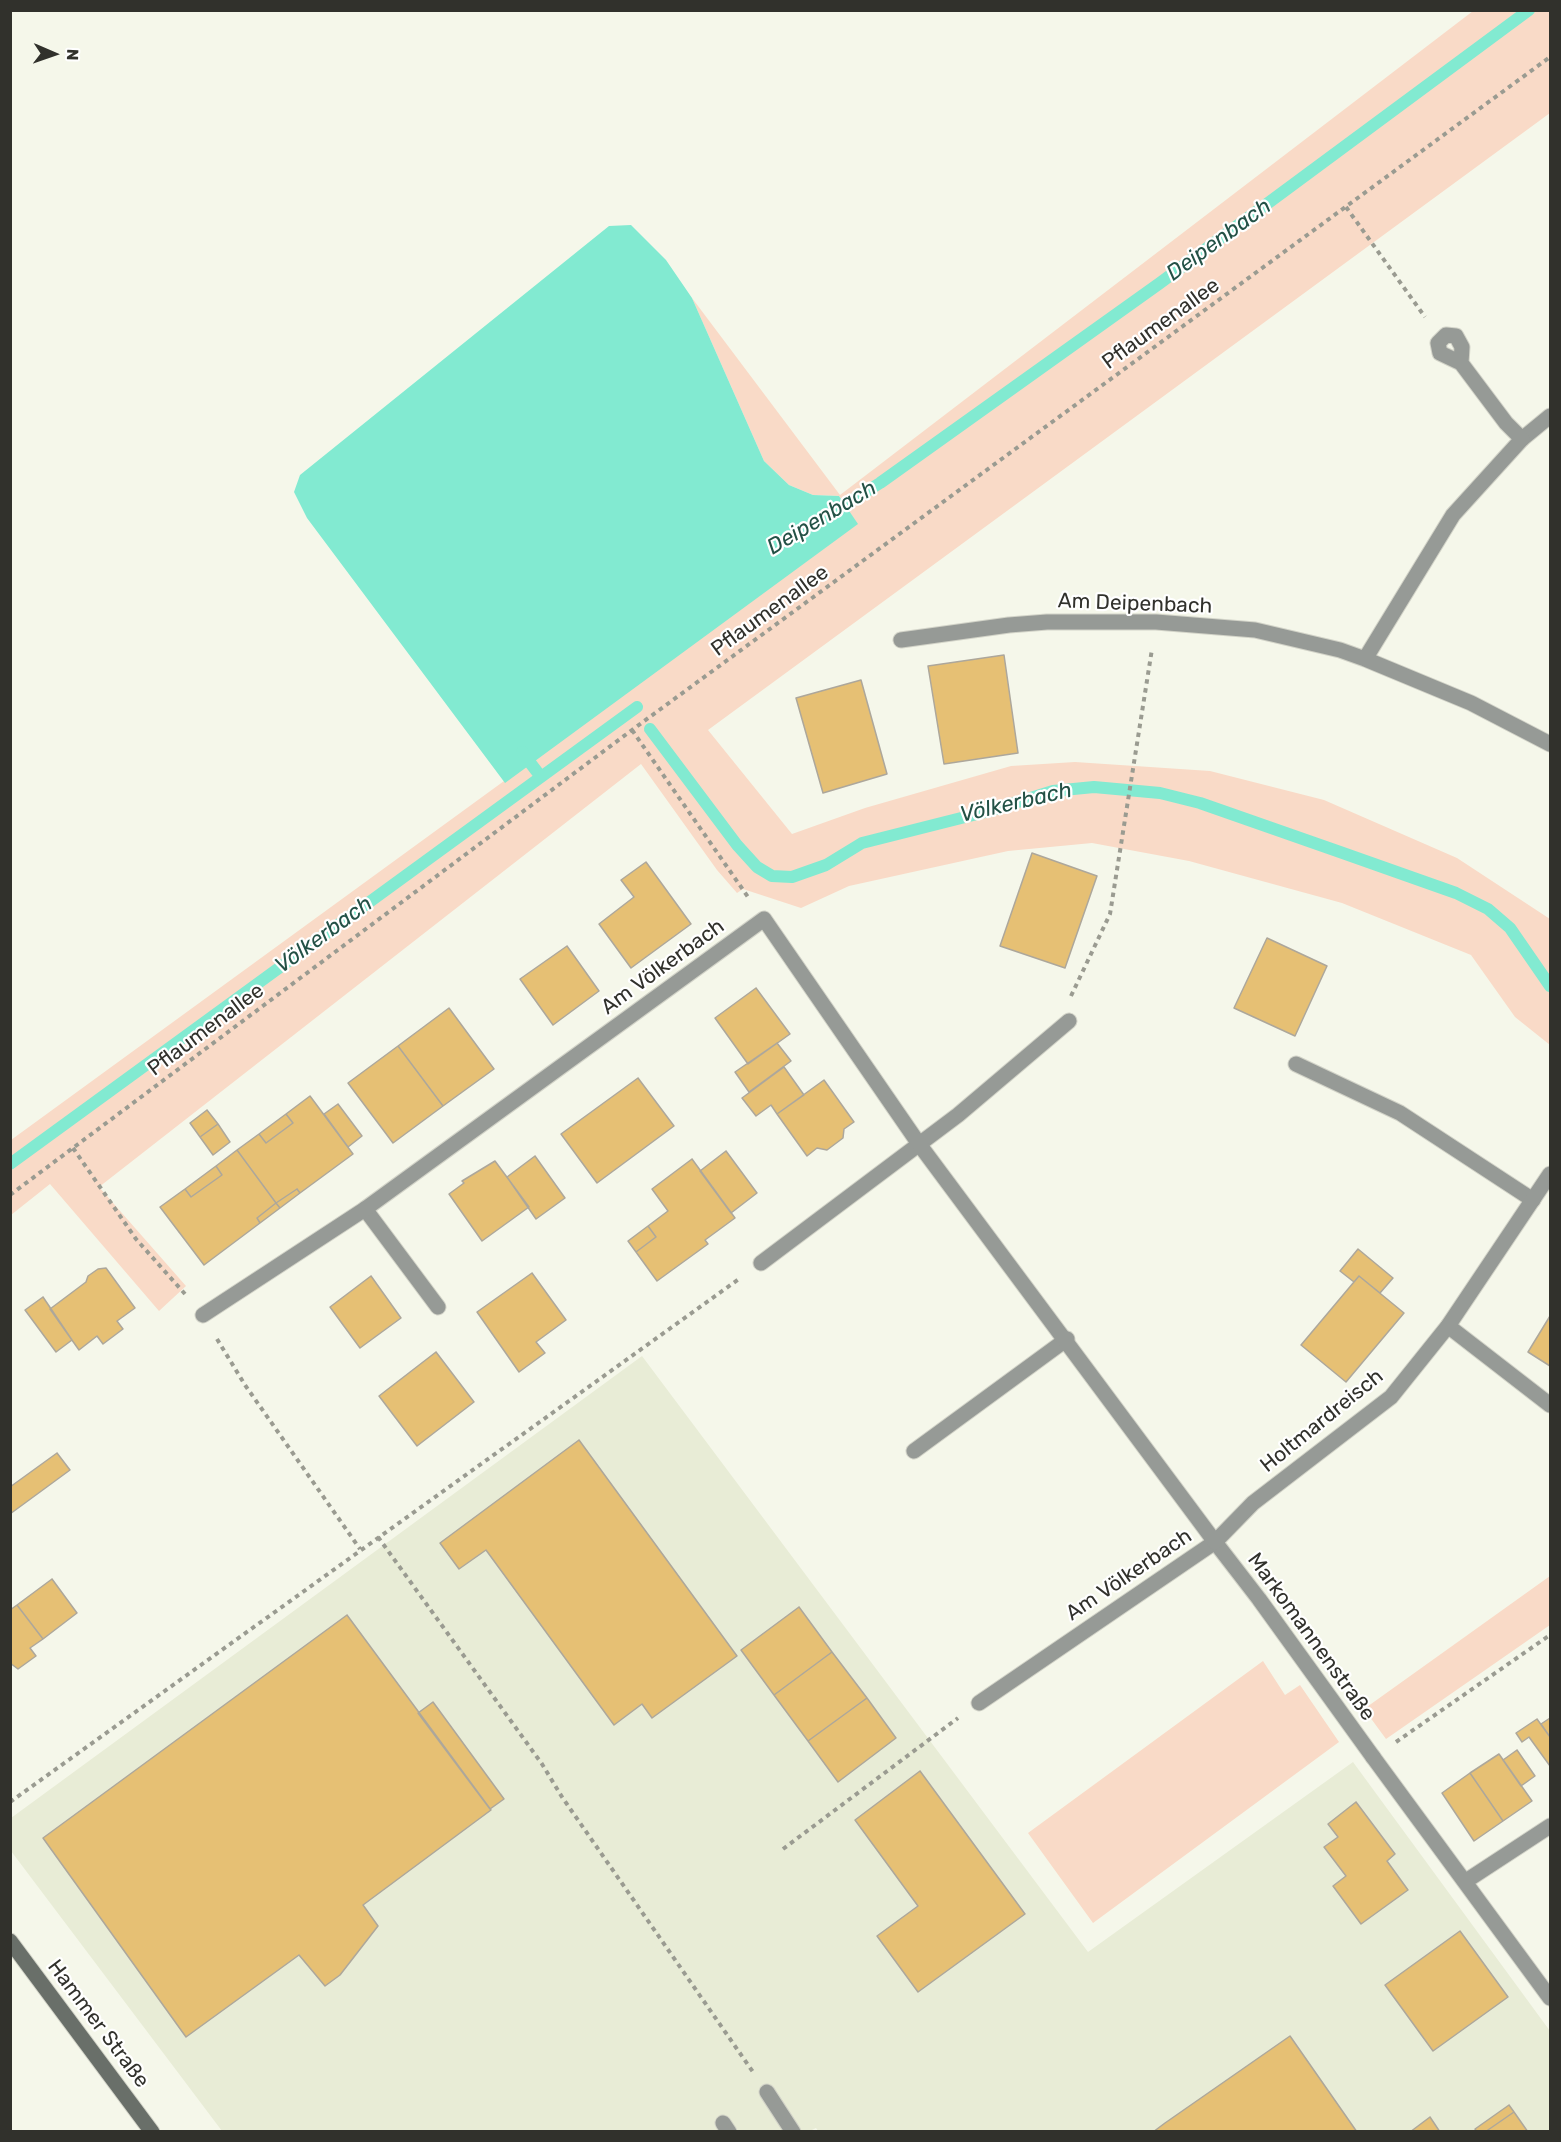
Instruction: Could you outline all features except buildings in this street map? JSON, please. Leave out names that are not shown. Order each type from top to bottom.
[{"type":"main road","name":"Hammer Straße","points":[[10,1941],[152,2132]]},
{"type":"street","points":[[1446,335],[1438,343],[1440,352],[1461,363],[1506,423],[1522,439]]},
{"type":"street","points":[[1365,659],[1453,515],[1522,439],[1551,416]]},
{"type":"street","name":"Am Deipenbach","points":[[900,640],[1010,625],[1156,622],[1255,630],[1340,650],[1365,659],[1471,703],[1551,744]]},
{"type":"street","name":"Am Völkerbach","points":[[203,1315],[366,1209],[764,920],[920,1144],[1067,1339],[1215,1542],[979,1703]]},
{"type":"street","points":[[761,1263],[958,1115],[1069,1021]]},
{"type":"street","points":[[1296,1064],[1400,1113],[1533,1200]]},
{"type":"street","name":"Holtmardreisch","points":[[1215,1542],[1253,1503],[1390,1397],[1448,1326],[1551,1174]]},
{"type":"street","points":[[366,1209],[438,1307]]},
{"type":"street","points":[[1448,1326],[1551,1405]]},
{"type":"street","points":[[914,1451],[1067,1339]]},
{"type":"street","name":"Markomannenstraße","points":[[1215,1542],[1466,1881]]},
{"type":"street","points":[[1551,1826],[1466,1881],[1551,1998]]},
{"type":"street","points":[[767,2092],[793,2132]]},
{"type":"path","name":"Pflaumenallee","points":[[10,1195],[632,730],[1551,57]]},
{"type":"path","points":[[1346,207],[1429,322],[1446,335]]},
{"type":"path","points":[[1069,1021],[1067,1004],[1110,914],[1134,778],[1156,622]]},
{"type":"path","points":[[632,730],[764,920]]},
{"type":"path","points":[[73,1148],[136,1239],[203,1315],[245,1385],[360,1549]]},
{"type":"path","points":[[10,1802],[761,1263]]},
{"type":"path","points":[[378,1537],[542,1764],[562,1797],[767,2092]]},
{"type":"path","points":[[1373,1758],[1551,1635]]},
{"type":"path","points":[[783,1849],[979,1703]]},
{"type":"shaded area","points":[[1473,11],[1550,11],[1550,113],[708,730],[792,834],[865,808],[1011,766],[1075,762],[1210,771],[1324,800],[1457,858],[1550,919],[1550,1045],[1515,1017],[1471,955],[1342,903],[1189,861],[1092,843],[1008,851],[849,886],[801,908],[743,889],[737,893],[717,870],[641,764],[99,1187],[186,1286],[159,1311],[50,1184],[11,1215],[11,1140],[857,524],[839,496],[813,495],[789,485],[764,461],[692,298],[840,495]]},
{"type":"shaded area","points":[[642,1356],[1088,1952],[1353,1762],[1550,2031],[1550,2131],[819,2132],[816,2128],[808,2132],[222,2131],[11,1851],[11,1818]]},
{"type":"shaded area","points":[[1550,1576],[1550,1625],[1386,1739],[1364,1709]]},
{"type":"shaded area","points":[[1263,1661],[1285,1695],[1300,1685],[1339,1742],[1093,1923],[1028,1833]]},
{"type":"water","points":[[631,225],[666,260],[692,298],[764,461],[789,485],[813,495],[839,496],[858,524],[505,783],[307,518],[294,492],[300,475],[609,226]]},
{"type":"waterway","name":"Deipenbach","points":[[832,513],[880,483],[1160,283],[1529,10]]},
{"type":"waterway","name":"Völkerbach","points":[[10,1164],[637,707]]},
{"type":"waterway","name":"Völkerbach","points":[[650,729],[737,845],[757,867],[772,876],[792,877],[826,865],[862,843],[989,811],[1053,791],[1094,787],[1160,793],[1200,803],[1456,893],[1488,909],[1510,928],[1550,986]]},
{"type":"waterway","name":"Deipenbach","points":[[522,752],[541,777]]}]
